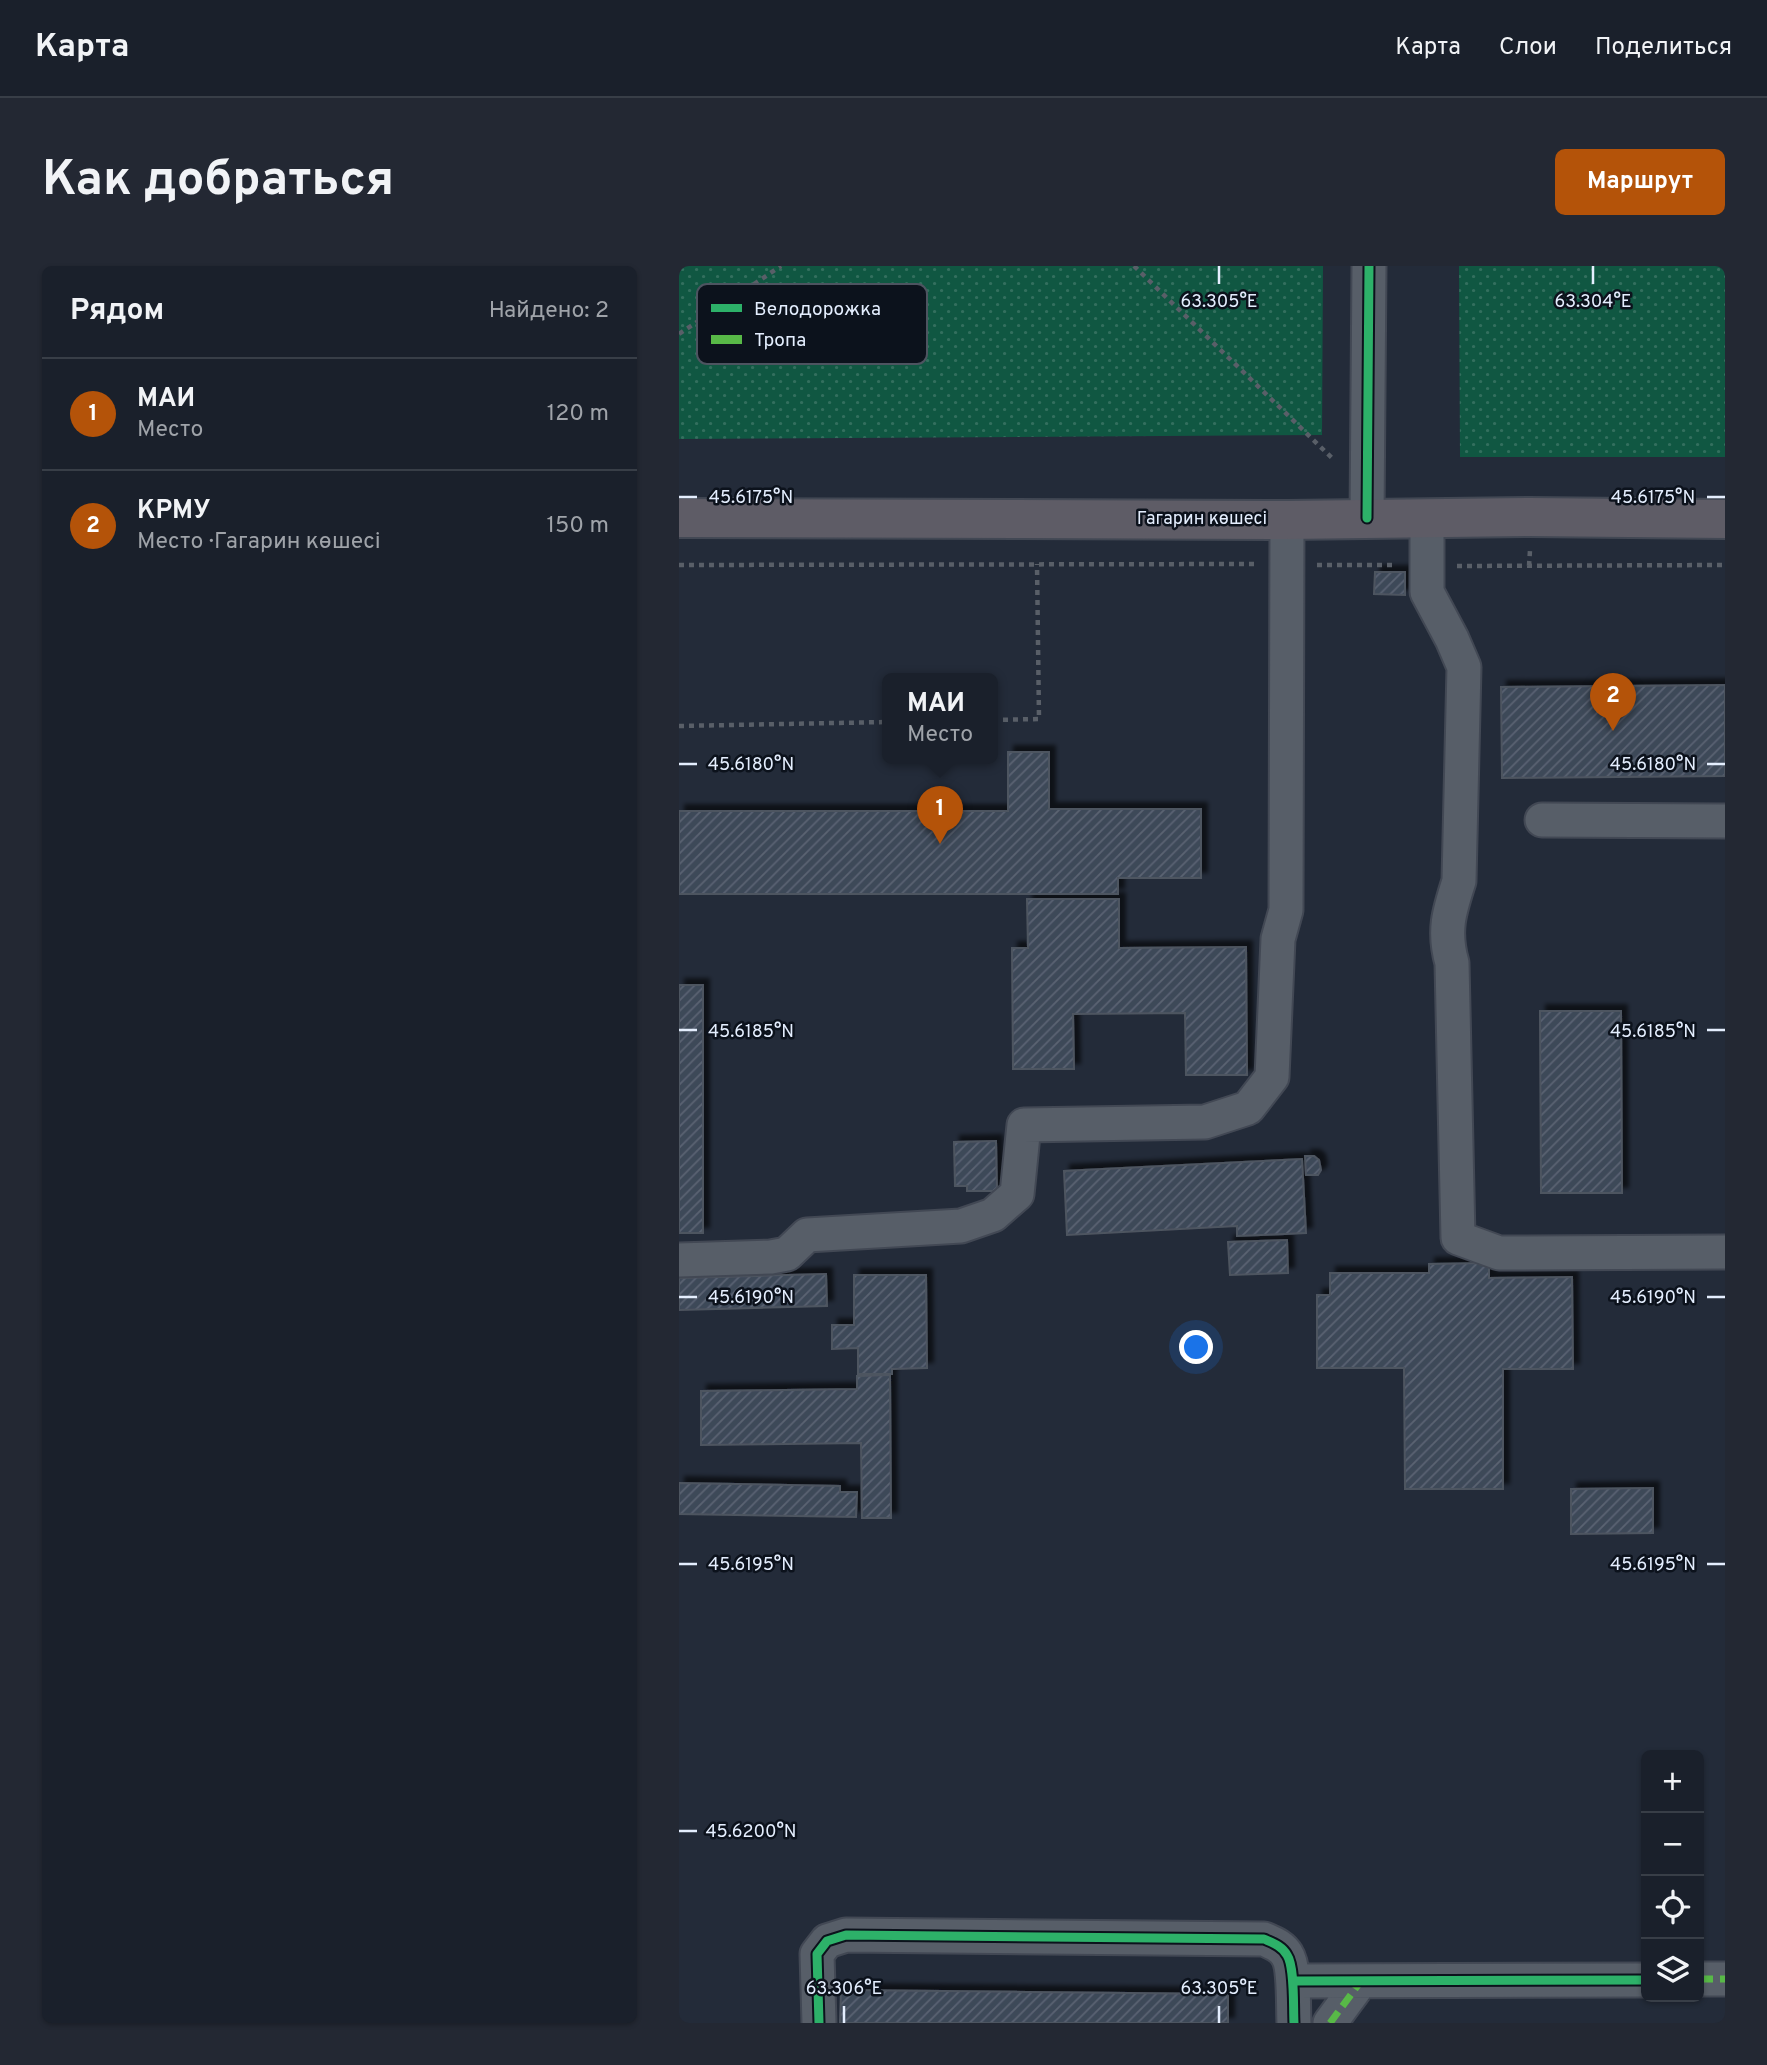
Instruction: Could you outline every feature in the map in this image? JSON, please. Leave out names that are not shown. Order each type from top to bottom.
[{"type":"main road","name":"Гагарин көшесі","points":[[679,518],[1725,519]]},
{"type":"street","points":[[1367,518],[1369,266]]},
{"type":"street","points":[[1427,518],[1427,592],[1453,639],[1464,667],[1459,881],[1450,910],[1447,943],[1453,963],[1458,1238],[1499,1253],[1725,1252]]},
{"type":"street","points":[[679,1260],[771,1257],[787,1254],[807,1235],[961,1226],[993,1215],[1017,1194],[1024,1125],[1205,1122],[1248,1108],[1272,1077],[1277,939],[1286,910],[1287,520]]},
{"type":"street","points":[[1542,820],[1725,821]]},
{"type":"street","points":[[818,2023],[817,1954],[827,1941],[846,1935],[1264,1939],[1280,1946],[1289,1956],[1293,1981],[1294,2023]]},
{"type":"street","points":[[1704,1979],[1725,1979]]},
{"type":"street","points":[[1293,1981],[1641,1980]]},
{"type":"street","points":[[1330,2023],[1361,1981]]},
{"type":"path","points":[[754,284],[781,266]]},
{"type":"path","points":[[679,334],[697,322]]},
{"type":"path","points":[[998,720],[1039,719],[1037,564]]},
{"type":"path","points":[[679,565],[1725,565]]},
{"type":"path","points":[[679,726],[882,722]]},
{"type":"green space","points":[[679,266],[1323,266],[1322,435],[679,439]]},
{"type":"green space","points":[[1459,266],[1725,266],[1725,457],[1460,457]]},
{"type":"building","points":[[1375,572],[1405,572],[1405,595],[1374,594]]},
{"type":"building","points":[[1725,685],[1725,776],[1502,778],[1501,687]]},
{"type":"building","points":[[1008,752],[1049,752],[1049,809],[1201,809],[1201,878],[1118,878],[1118,894],[679,894],[679,811],[1008,811]]},
{"type":"building","points":[[1027,899],[1119,899],[1119,948],[1246,947],[1247,1075],[1186,1075],[1185,1013],[1073,1014],[1074,1069],[1013,1069],[1012,948],[1028,948]]},
{"type":"building","points":[[679,985],[703,985],[703,1233],[679,1233]]},
{"type":"building","points":[[1540,1011],[1621,1011],[1622,1193],[1541,1193]]},
{"type":"building","points":[[996,1141],[997,1191],[967,1191],[967,1186],[955,1186],[954,1142]]},
{"type":"building","points":[[1305,1156],[1314,1156],[1319,1160],[1321,1170],[1318,1175],[1306,1175]]},
{"type":"building","points":[[1302,1159],[1306,1233],[1237,1236],[1237,1226],[1067,1235],[1064,1171]]},
{"type":"building","points":[[1287,1240],[1288,1273],[1230,1275],[1228,1242]]},
{"type":"building","points":[[1489,1263],[1489,1278],[1572,1277],[1573,1369],[1503,1369],[1503,1489],[1405,1489],[1404,1368],[1317,1368],[1317,1295],[1330,1295],[1330,1273],[1429,1273],[1429,1264]]},
{"type":"building","points":[[826,1274],[827,1306],[679,1310],[679,1278]]},
{"type":"building","points":[[854,1275],[926,1275],[927,1368],[892,1369],[892,1374],[858,1374],[858,1348],[832,1349],[832,1325],[854,1325]]},
{"type":"building","points":[[890,1375],[891,1518],[862,1518],[861,1443],[701,1445],[701,1391],[857,1389],[857,1376]]},
{"type":"building","points":[[679,1483],[840,1486],[840,1492],[857,1492],[856,1517],[679,1514]]},
{"type":"building","points":[[1653,1488],[1653,1533],[1571,1534],[1571,1489]]},
{"type":"building","points":[[841,1990],[1228,1994],[1228,2023],[840,2023]]},
{"type":"marked path","points":[[1704,1979],[1725,1979]]},
{"type":"marked path","points":[[1330,2023],[1361,1981]]},
{"type":"cycle path","points":[[1367,518],[1369,266]]},
{"type":"cycle path","points":[[819,2023],[817,1954],[827,1941],[846,1935],[1264,1939],[1283,1949],[1290,1961],[1294,2023]]},
{"type":"cycle path","points":[[1293,1981],[1641,1980]]},
{"type":"place","name":"КРМУ","points":[[1613,731]]},
{"type":"place","name":"МАИ","points":[[940,844]]}]
